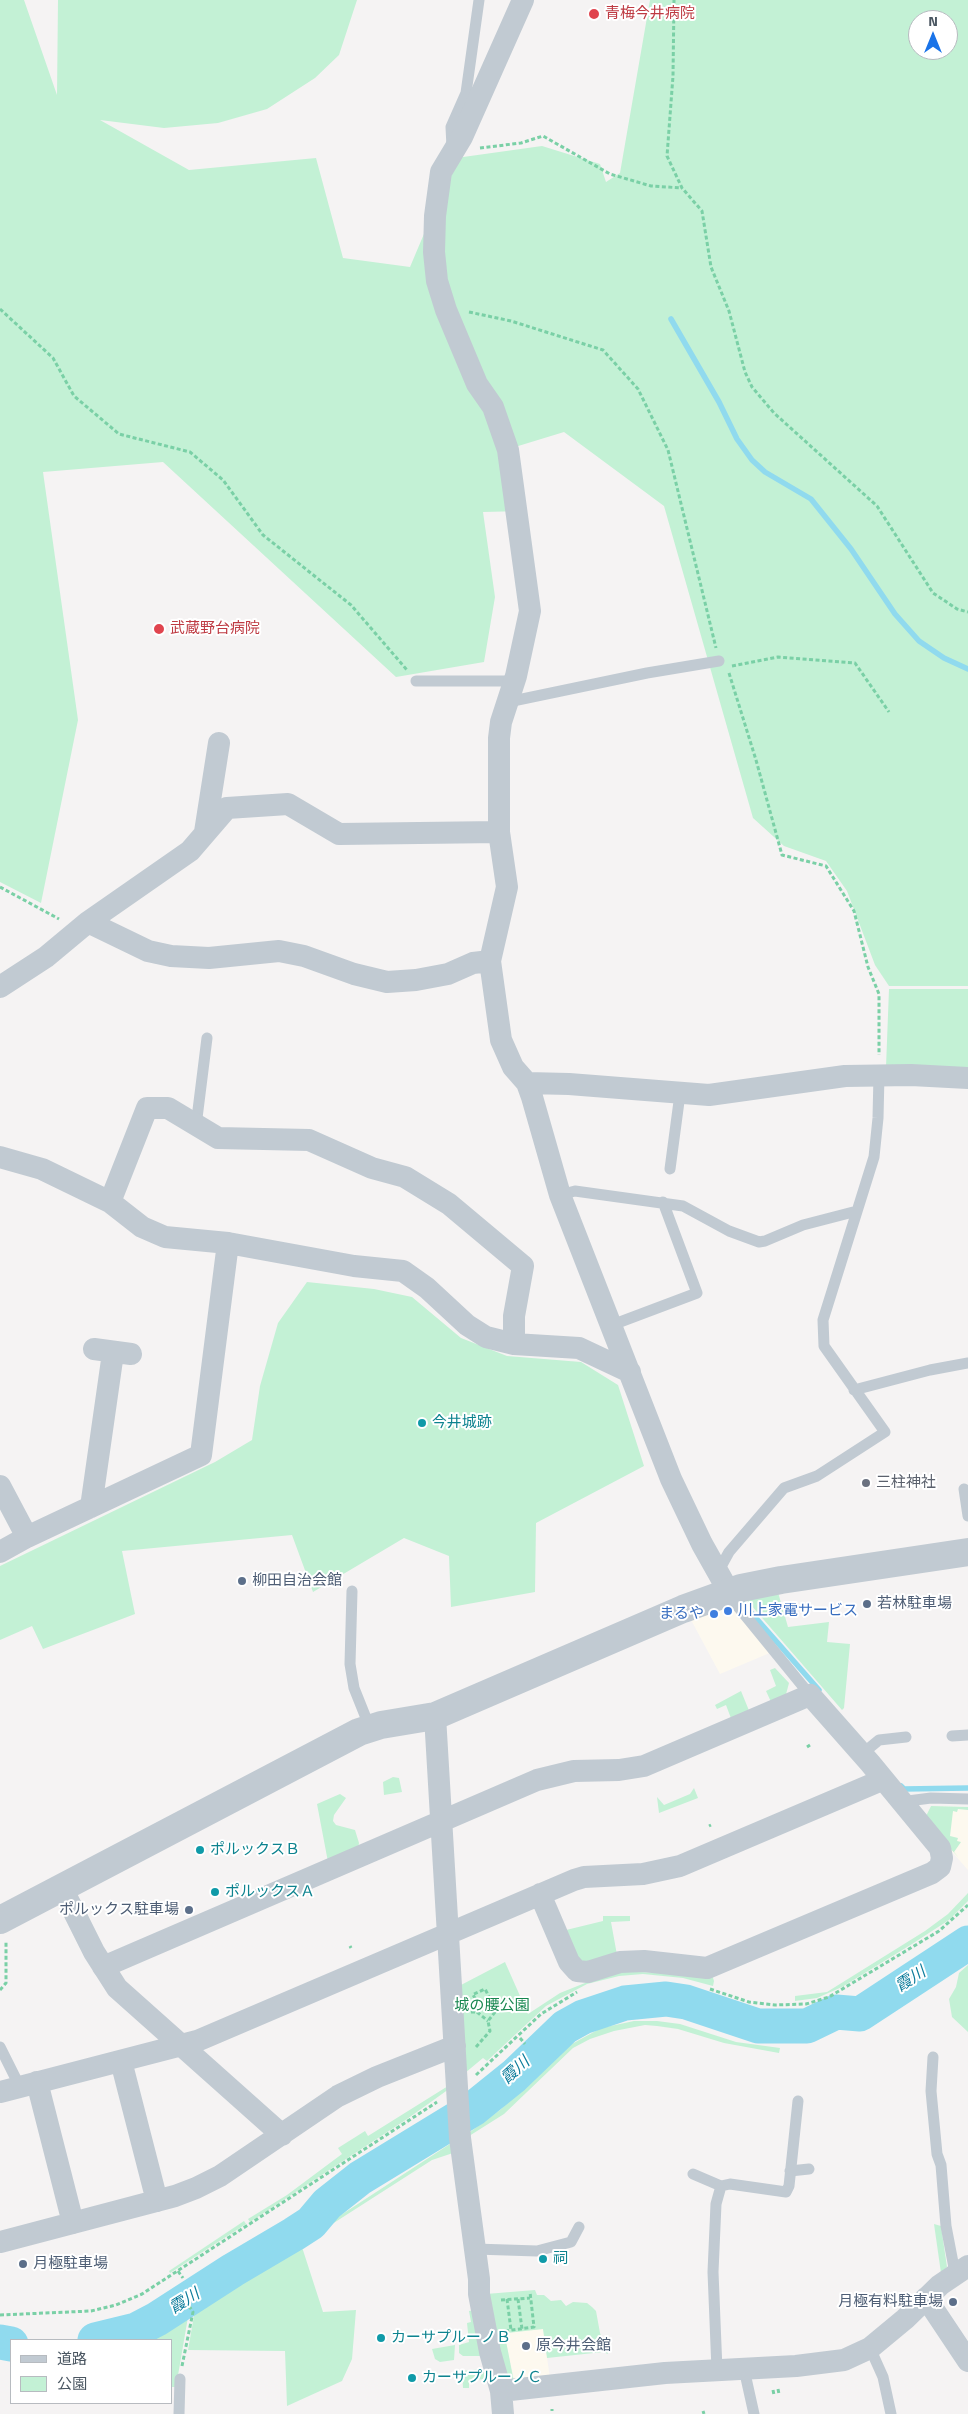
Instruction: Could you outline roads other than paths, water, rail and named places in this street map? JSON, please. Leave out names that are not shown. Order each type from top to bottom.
[{"type":"street","points":[[523,0],[457,144],[441,172],[434,216],[434,252],[438,281],[446,310],[477,384],[493,407],[508,450],[530,611],[515,681],[499,738],[499,832],[507,887],[490,961],[501,1040],[513,1067],[527,1083],[560,1195],[671,1479],[702,1544],[723,1582]]},
{"type":"street","points":[[205,832],[219,743]]},
{"type":"street","points":[[0,987],[46,957],[82,926],[190,851],[227,808],[288,804],[339,834],[499,832]]},
{"type":"street","points":[[82,926],[148,950],[171,956],[209,958],[279,951],[304,956],[354,974],[387,982],[416,980],[448,974],[473,963],[490,961]]},
{"type":"street","points":[[527,1083],[569,1084],[709,1095],[845,1076],[879,1075],[968,1078]]},
{"type":"street","points":[[110,1202],[147,1108],[168,1108],[218,1138],[308,1140],[372,1168],[405,1177],[449,1204],[523,1266],[514,1316],[514,1344]]},
{"type":"street","points":[[0,1157],[42,1169],[110,1202],[142,1228],[165,1237],[228,1242],[354,1266],[403,1272],[427,1288],[468,1325],[486,1336],[514,1344],[579,1348],[630,1372]]},
{"type":"street","points":[[0,1552],[27,1537],[201,1455],[228,1242]]},
{"type":"street","points":[[91,1507],[113,1352]]},
{"type":"street","points":[[0,1486],[27,1537]]},
{"type":"street","points":[[1,1920],[322,1750],[370,1728],[435,1716],[683,1609],[723,1582],[781,1580],[968,1552]]},
{"type":"street","points":[[103,1967],[548,1776],[644,1766],[810,1695],[868,1749],[882,1780],[940,1848],[942,1858],[937,1871],[714,1966],[700,1968],[652,1961],[630,1961],[588,1972],[577,1971],[569,1962],[540,1894]]},
{"type":"street","points":[[435,1716],[448,1932],[462,2046],[450,2095],[460,2138],[475,2248],[479,2294],[490,2352],[501,2391],[503,2414]]},
{"type":"street","points":[[73,2223],[19,2087],[197,2041],[448,1932],[584,1877],[643,1874],[680,1866],[882,1780]]},
{"type":"street","points":[[62,1888],[103,1967],[118,1988],[282,2135]]},
{"type":"street","points":[[0,2242],[189,2191],[220,2176],[326,2104],[352,2089],[462,2046]]},
{"type":"street","points":[[121,2061],[157,2201]]},
{"type":"street","points":[[501,2391],[665,2373],[835,2362],[870,2348],[905,2320],[926,2298],[962,2270]]},
{"type":"street","points":[[926,2298],[968,2360]]},
{"type":"lane","points":[[457,144],[451,126],[466,93],[479,0]]},
{"type":"lane","points":[[508,702],[647,673],[719,661]]},
{"type":"lane","points":[[416,682],[515,681]]},
{"type":"lane","points":[[196,1126],[207,1038]]},
{"type":"lane","points":[[810,1695],[735,1603],[723,1582],[729,1552],[784,1488],[817,1476],[885,1432],[824,1346],[823,1320],[874,1158],[878,1118],[879,1075]]},
{"type":"lane","points":[[670,1169],[680,1094]]},
{"type":"lane","points":[[560,1195],[575,1191],[683,1206],[729,1231],[759,1242],[803,1225],[857,1211]]},
{"type":"lane","points":[[612,1325],[697,1293],[663,1202]]},
{"type":"lane","points":[[854,1390],[930,1370],[968,1363]]},
{"type":"lane","points":[[964,1489],[968,1516]]},
{"type":"lane","points":[[352,1591],[351,1670],[354,1688],[370,1728]]},
{"type":"lane","points":[[952,1736],[968,1735]]},
{"type":"lane","points":[[868,1749],[878,1740],[906,1737]]},
{"type":"lane","points":[[900,1802],[931,1798],[968,1799]]},
{"type":"lane","points":[[0,2047],[19,2087]]},
{"type":"lane","points":[[932,2057],[931,2092],[937,2154],[941,2165],[946,2226],[962,2270]]},
{"type":"lane","points":[[693,2174],[721,2186],[730,2184],[786,2192],[789,2186],[798,2101]]},
{"type":"lane","points":[[790,2171],[809,2169]]},
{"type":"lane","points":[[717,2370],[713,2272],[716,2204],[721,2186]]},
{"type":"lane","points":[[475,2248],[537,2252],[571,2242],[579,2228]]},
{"type":"lane","points":[[870,2348],[883,2377],[891,2414]]},
{"type":"lane","points":[[744,2369],[754,2414]]},
{"type":"lane","points":[[179,2414],[180,2379]]},
{"type":"waterway","points":[[671,319],[719,402],[737,439],[752,460],[765,472],[811,499],[851,549],[895,614],[919,641],[944,658],[968,669]]},
{"type":"waterway","points":[[741,1601],[819,1690]]},
{"type":"waterway","points":[[901,1786],[904,1789],[968,1788]]},
{"type":"waterway","name":"霞川","points":[[99,2339],[136,2330],[157,2319],[311,2223],[327,2204],[360,2178],[473,2109],[514,2076],[565,2027],[583,2017],[625,2003],[666,1999],[686,2002],[758,2026],[807,2026],[836,2012],[860,2014],[968,1943]]},
{"type":"waterway","name":"霞川","points":[[0,2342],[10,2344]]},
{"type":"place","name":"青梅今井病院","points":[[594,14]]},
{"type":"place","name":"武蔵野台病院","points":[[159,629]]},
{"type":"place","name":"今井城跡","points":[[422,1423]]},
{"type":"place","name":"三柱神社","points":[[866,1483]]},
{"type":"place","name":"柳田自治会館","points":[[242,1581]]},
{"type":"place","name":"若林駐車場","points":[[867,1604]]},
{"type":"place","name":"川上家電サービス","points":[[728,1611]]},
{"type":"place","name":"まるや","points":[[714,1614]]},
{"type":"place","name":"ポルックスＢ","points":[[200,1850]]},
{"type":"place","name":"ポルックスＡ","points":[[215,1892]]},
{"type":"place","name":"ポルックス駐車場","points":[[189,1910]]},
{"type":"place","name":"祠","points":[[543,2259]]},
{"type":"place","name":"月極駐車場","points":[[23,2264]]},
{"type":"place","name":"月極有料駐車場","points":[[953,2302]]},
{"type":"place","name":"カーサプルーノＢ","points":[[381,2338]]},
{"type":"place","name":"原今井会館","points":[[526,2346]]},
{"type":"place","name":"カーサプルーノＣ","points":[[412,2378]]},
{"type":"park label","name":"城の腰公園","points":[[492,2006]]}]
